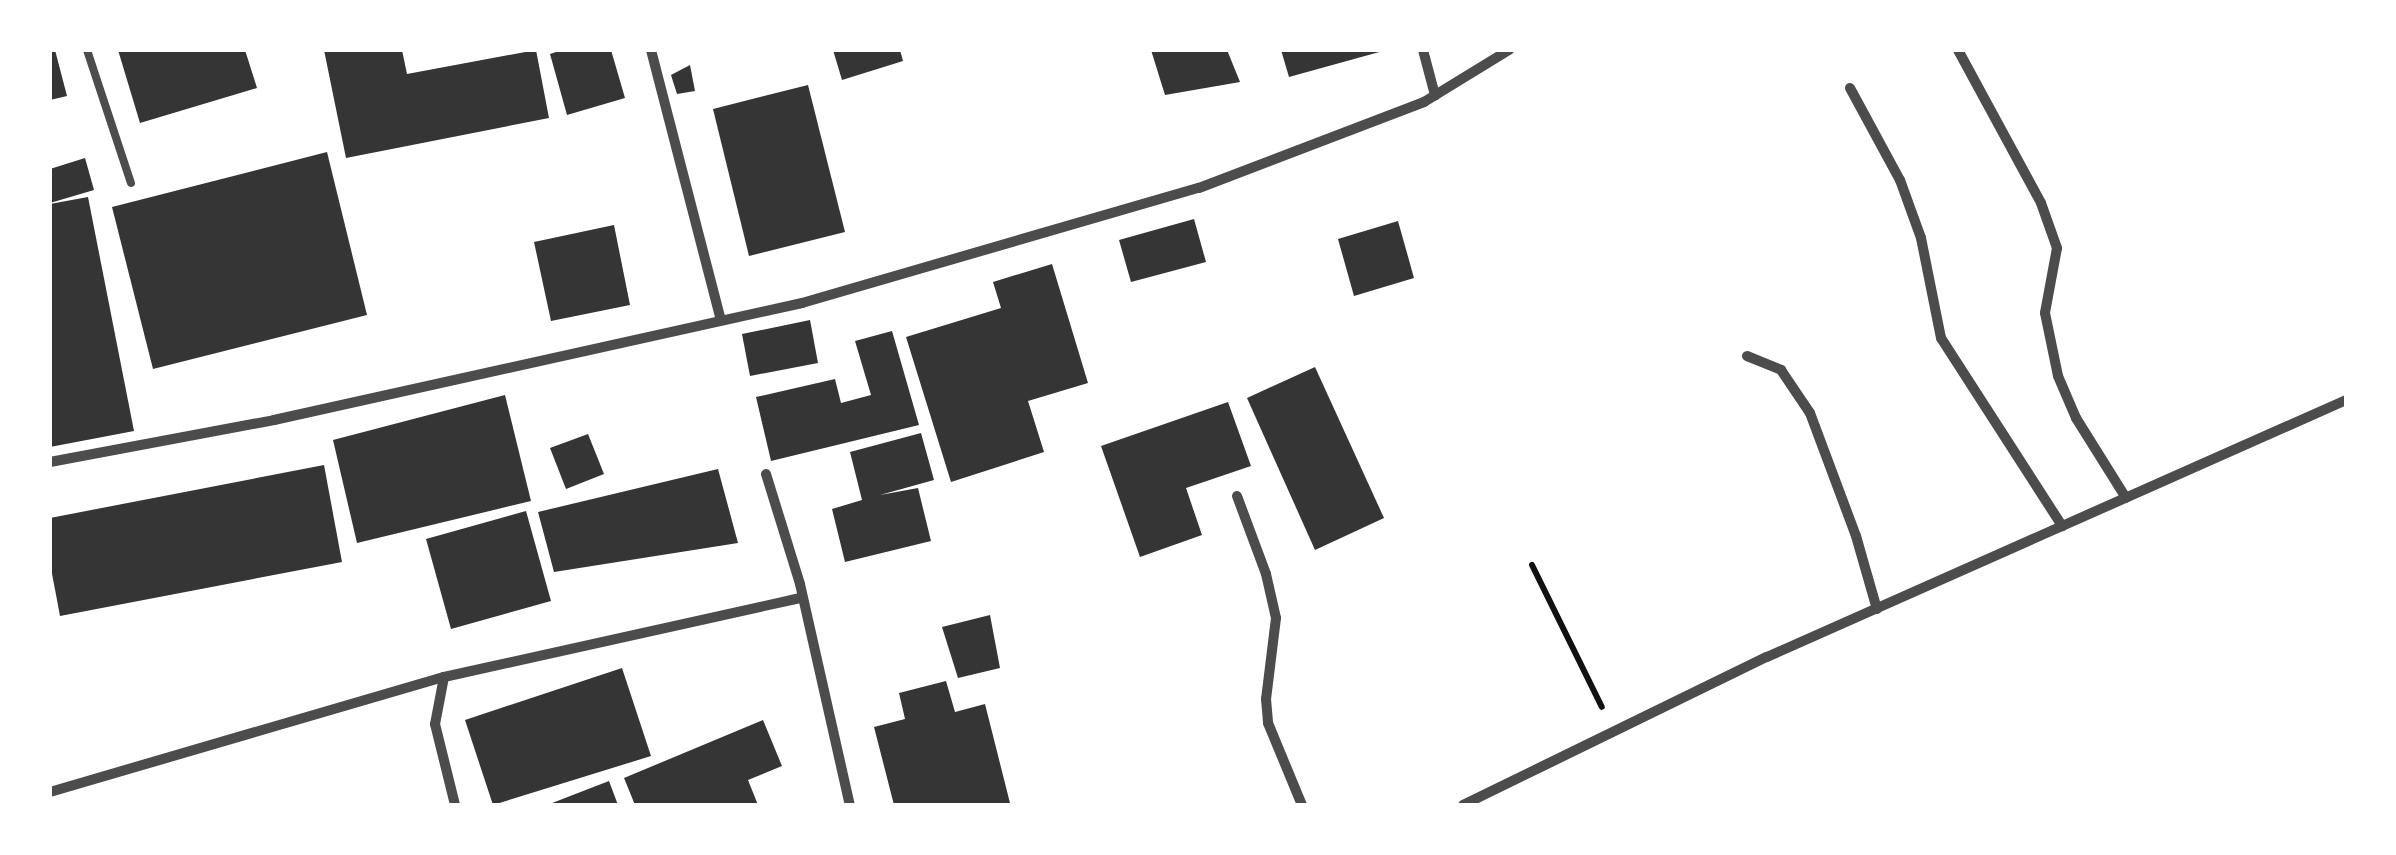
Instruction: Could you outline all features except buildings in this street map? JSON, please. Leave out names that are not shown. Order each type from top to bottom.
[{"type":"street","points":[[651,50],[721,320]]},
{"type":"street","points":[[1424,50],[1435,95]]},
{"type":"street","points":[[50,462],[274,420],[802,303],[1199,188],[1435,95],[1509,50]]},
{"type":"street","points":[[1958,50],[2041,203],[2057,248],[2045,313],[2058,376],[2076,418],[2126,498]]},
{"type":"street","points":[[1850,88],[1900,180],[1921,238],[1941,338],[2062,526]]},
{"type":"street","points":[[1746,356],[1780,370],[1810,413],[1856,536],[1876,609]]},
{"type":"street","points":[[1463,805],[1876,609],[2346,400]]},
{"type":"street","points":[[766,474],[850,805]]},
{"type":"street","points":[[1238,496],[1266,574],[1276,618],[1266,700],[1268,723],[1302,805]]},
{"type":"street","points":[[50,792],[444,677],[800,598]]},
{"type":"street","points":[[444,677],[435,724],[455,805]]},
{"type":"lane","points":[[86,50],[130,183]]},
{"type":"path","points":[[1532,564],[1614,733]]}]
